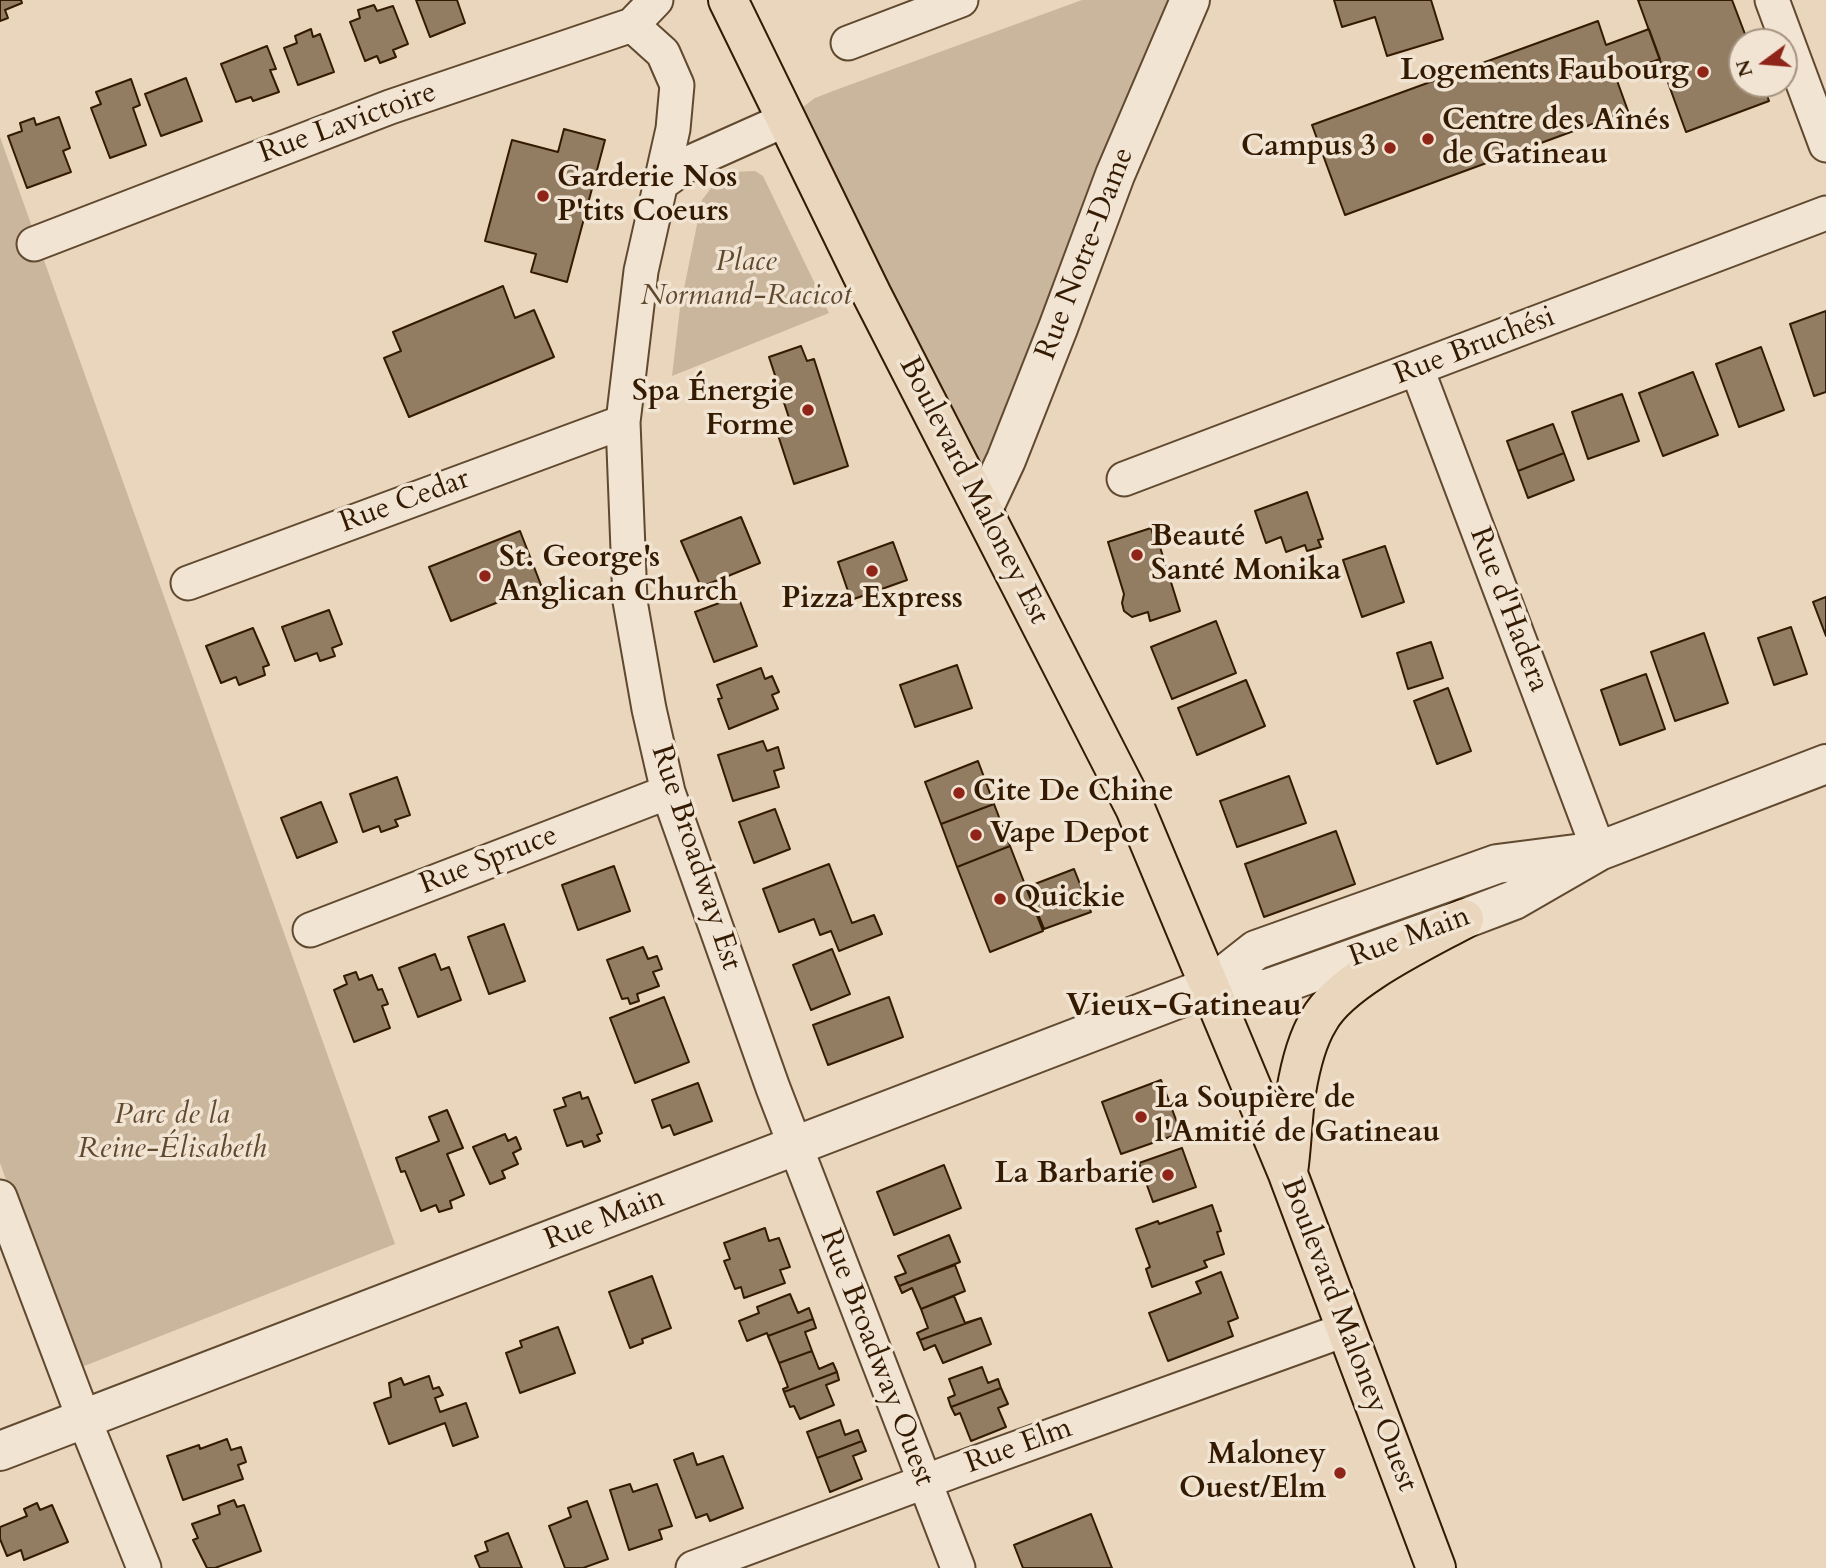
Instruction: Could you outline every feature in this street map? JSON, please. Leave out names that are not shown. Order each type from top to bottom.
[{"type":"main road","name":"Boulevard Maloney Est","points":[[727,0],[872,295],[1135,808],[1209,987]]},
{"type":"main road","points":[[1288,1174],[1296,1092],[1305,1052],[1319,1018],[1340,995],[1389,960],[1464,919]]},
{"type":"main road","name":"Boulevard Maloney Ouest","points":[[1209,987],[1288,1174],[1436,1568]]},
{"type":"street","name":"Rue Lavictoire","points":[[34,244],[390,107],[632,26],[656,0]]},
{"type":"street","points":[[848,43],[961,0]]},
{"type":"street","name":"Rue Notre-Dame","points":[[983,509],[1006,460],[1115,175],[1190,0]]},
{"type":"street","points":[[1772,0],[1826,145]]},
{"type":"street","name":"Rue Broadway Est","points":[[632,26],[663,53],[677,85],[673,129],[641,271],[623,422],[630,601],[646,698],[668,792],[773,1088],[797,1146]]},
{"type":"street","points":[[659,185],[693,161],[732,146],[785,120]]},
{"type":"street","name":"Rue Bruchési","points":[[1124,479],[1826,213]]},
{"type":"street","name":"Rue d'Hadera","points":[[1417,369],[1599,851]]},
{"type":"street","name":"Rue Cedar","points":[[188,583],[623,422]]},
{"type":"street","name":"Rue Main","points":[[1209,987],[1267,989],[1464,919],[1514,900],[1599,851],[1826,764]]},
{"type":"street","name":"Rue Spruce","points":[[310,930],[668,792]]},
{"type":"street","name":"Rue Main","points":[[0,1451],[1209,987],[1256,950],[1497,864],[1599,851]]},
{"type":"street","name":"Rue Broadway Ouest","points":[[797,1146],[817,1206],[958,1568]]},
{"type":"street","points":[[0,1197],[144,1568]]},
{"type":"street","name":"Rue Elm","points":[[693,1568],[1347,1329]]},
{"type":"green space","points":[[1082,0],[1190,0],[983,509],[785,120],[815,98]]},
{"type":"green space","name":"Parc de la Reine-Élisabeth","points":[[0,137],[395,1244],[74,1370],[0,1163]]},
{"type":"green space","name":"Place Normand-Racicot","points":[[755,171],[763,176],[829,313],[672,376],[680,308],[702,200],[715,183],[735,172]]},
{"type":"building","points":[[0,0],[21,0],[22,3],[5,10],[8,18],[0,21]]},
{"type":"building","points":[[416,0],[457,0],[465,23],[430,37]]},
{"type":"building","points":[[1334,0],[1431,0],[1443,39],[1387,56],[1375,17],[1342,27]]},
{"type":"building","name":"Logements Faubourg","points":[[1638,0],[1732,0],[1743,28],[1728,28],[1728,98],[1768,98],[1769,101],[1686,132]]},
{"type":"building","points":[[374,5],[377,11],[393,6],[408,44],[393,50],[396,57],[380,63],[377,56],[365,61],[350,22],[360,18],[358,10]]},
{"type":"building","points":[[1598,21],[1606,45],[1649,29],[1660,59],[1615,75],[1628,111],[1345,215],[1312,125]]},
{"type":"building","points":[[311,29],[313,37],[320,34],[334,72],[298,85],[284,48],[297,43],[295,36]]},
{"type":"building","points":[[267,46],[276,69],[270,70],[279,92],[253,101],[251,97],[236,102],[221,64]]},
{"type":"building","points":[[186,78],[202,121],[161,136],[145,94]]},
{"type":"building","points":[[131,79],[140,105],[133,108],[146,145],[110,158],[91,108],[101,104],[96,92]]},
{"type":"building","points":[[59,117],[70,148],[63,151],[71,172],[27,188],[8,136],[22,131],[20,123],[34,118],[36,125]]},
{"type":"building","name":"Garderie Nos P'tits Coeurs","points":[[564,129],[605,140],[567,282],[531,272],[536,254],[485,241],[512,140],[558,152]]},
{"type":"building","points":[[503,286],[515,318],[534,310],[554,357],[409,417],[384,358],[401,351],[393,332]]},
{"type":"building","points":[[1826,311],[1826,392],[1814,396],[1790,324]]},
{"type":"building","name":"Spa Énergie Forme","points":[[801,346],[807,361],[814,359],[848,466],[794,484],[777,432],[792,427],[769,357]]},
{"type":"building","points":[[1761,347],[1784,410],[1739,427],[1716,364]]},
{"type":"building","points":[[1693,372],[1718,435],[1663,456],[1639,393]]},
{"type":"building","points":[[1622,394],[1639,441],[1588,459],[1572,412]]},
{"type":"building","points":[[1553,424],[1564,453],[1518,471],[1507,441]]},
{"type":"building","points":[[1564,453],[1574,480],[1528,498],[1518,471]]},
{"type":"building","points":[[1307,492],[1323,539],[1318,540],[1321,547],[1307,551],[1305,545],[1286,552],[1281,537],[1266,543],[1255,511]]},
{"type":"building","points":[[741,517],[760,563],[701,587],[681,541]]},
{"type":"building","points":[[1151,528],[1157,548],[1160,547],[1180,611],[1150,621],[1148,612],[1132,617],[1124,611],[1124,594],[1108,542]]},
{"type":"building","name":"St. George's Anglican Church","points":[[520,531],[541,585],[451,621],[429,567]]},
{"type":"building","name":"Pizza Express","points":[[893,542],[907,580],[851,600],[838,562]]},
{"type":"building","points":[[1385,546],[1404,602],[1362,617],[1343,560]]},
{"type":"building","points":[[738,596],[757,646],[714,662],[695,612]]},
{"type":"building","points":[[1826,597],[1826,636],[1813,602]]},
{"type":"building","points":[[329,610],[342,644],[332,648],[335,656],[320,661],[317,653],[295,661],[282,627]]},
{"type":"building","points":[[1216,621],[1236,673],[1172,699],[1151,647]]},
{"type":"building","points":[[1791,627],[1807,674],[1774,685],[1758,638]]},
{"type":"building","points":[[253,628],[269,665],[263,667],[265,675],[239,685],[236,677],[221,683],[206,646]]},
{"type":"building","points":[[1704,633],[1728,703],[1675,721],[1651,652]]},
{"type":"building","points":[[1431,642],[1443,678],[1408,689],[1397,653]]},
{"type":"building","points":[[957,665],[972,708],[915,727],[900,685]]},
{"type":"building","points":[[761,668],[765,679],[772,676],[779,692],[772,695],[778,709],[729,729],[718,699],[722,698],[717,685]]},
{"type":"building","points":[[1646,674],[1665,729],[1620,745],[1601,690]]},
{"type":"building","points":[[1246,680],[1265,726],[1197,755],[1178,708]]},
{"type":"building","points":[[1448,688],[1471,751],[1437,764],[1414,701]]},
{"type":"building","points":[[763,741],[767,751],[778,747],[784,768],[774,771],[779,787],[733,801],[718,755]]},
{"type":"building","name":"Cite De Chine","points":[[978,761],[994,804],[941,824],[925,782]]},
{"type":"building","points":[[1289,776],[1306,823],[1237,847],[1220,801]]},
{"type":"building","points":[[397,777],[410,815],[395,820],[398,826],[381,832],[379,826],[363,832],[350,794]]},
{"type":"building","points":[[321,802],[337,842],[297,858],[281,818]]},
{"type":"building","name":"Vape Depot","points":[[994,804],[1010,846],[957,867],[941,824]]},
{"type":"building","points":[[775,809],[790,849],[754,863],[739,822]]},
{"type":"building","points":[[1336,831],[1355,884],[1264,917],[1245,864]]},
{"type":"building","name":"Quickie","points":[[1010,846],[1043,931],[990,952],[957,867]]},
{"type":"building","points":[[829,864],[852,923],[874,915],[882,934],[839,951],[831,931],[820,935],[814,919],[779,932],[763,889]]},
{"type":"building","points":[[614,866],[630,911],[578,930],[562,885]]},
{"type":"building","points":[[1074,869],[1091,912],[1044,929],[1027,887]]},
{"type":"building","points":[[504,924],[525,981],[489,994],[468,937]]},
{"type":"building","points":[[643,947],[648,959],[657,956],[662,969],[653,972],[659,986],[637,994],[639,1001],[630,1004],[628,998],[622,999],[607,960]]},
{"type":"building","points":[[832,949],[850,994],[811,1010],[793,965]]},
{"type":"building","points":[[435,954],[441,970],[449,967],[461,1000],[418,1017],[399,968]]},
{"type":"building","points":[[356,972],[359,980],[372,975],[378,990],[382,989],[388,1004],[382,1006],[390,1028],[354,1042],[334,990],[347,984],[344,976]]},
{"type":"building","points":[[664,997],[689,1062],[635,1083],[610,1018]]},
{"type":"building","points":[[889,997],[903,1037],[828,1065],[813,1025]]},
{"type":"building","name":"La Soupière de l'Amitié de Gatineau","points":[[1161,1080],[1181,1133],[1121,1154],[1102,1102]]},
{"type":"building","points":[[698,1083],[712,1121],[674,1135],[670,1125],[662,1128],[652,1100]]},
{"type":"building","points":[[580,1092],[582,1099],[588,1097],[602,1133],[597,1135],[600,1141],[584,1147],[582,1141],[567,1146],[554,1110],[566,1106],[563,1098]]},
{"type":"building","points":[[447,1110],[463,1148],[447,1154],[464,1195],[450,1201],[452,1208],[439,1212],[436,1205],[421,1211],[405,1171],[401,1172],[396,1158],[439,1141],[429,1117]]},
{"type":"building","points":[[505,1134],[508,1141],[516,1137],[521,1149],[513,1153],[518,1164],[502,1171],[505,1178],[490,1184],[473,1147]]},
{"type":"building","name":"La Barbarie","points":[[1182,1148],[1196,1187],[1153,1202],[1139,1163]]},
{"type":"building","points":[[944,1165],[961,1208],[894,1235],[877,1192]]},
{"type":"building","points":[[1212,1205],[1221,1231],[1217,1232],[1224,1254],[1204,1261],[1207,1267],[1152,1287],[1146,1269],[1150,1267],[1136,1229],[1158,1221],[1159,1224]]},
{"type":"building","points":[[765,1228],[769,1241],[779,1238],[790,1267],[780,1270],[785,1283],[744,1298],[741,1287],[735,1289],[724,1261],[730,1259],[724,1243]]},
{"type":"building","points":[[949,1235],[960,1262],[899,1286],[895,1277],[906,1273],[898,1256]]},
{"type":"building","points":[[955,1265],[965,1291],[921,1309],[912,1288],[902,1293],[899,1286]]},
{"type":"building","points":[[1221,1272],[1238,1318],[1228,1322],[1233,1336],[1168,1361],[1149,1313],[1201,1293],[1196,1282]]},
{"type":"building","points":[[652,1276],[671,1328],[642,1339],[643,1343],[630,1348],[609,1292]]},
{"type":"building","points":[[790,1294],[798,1313],[809,1308],[813,1319],[747,1341],[739,1321],[759,1313],[757,1307]]},
{"type":"building","points":[[954,1296],[965,1323],[981,1318],[920,1340],[917,1333],[928,1328],[921,1309]]},
{"type":"building","points":[[981,1318],[991,1344],[943,1363],[935,1345],[924,1350],[920,1340]]},
{"type":"building","points":[[813,1319],[816,1328],[805,1332],[812,1351],[779,1363],[768,1336]]},
{"type":"building","points":[[558,1327],[575,1373],[520,1393],[506,1353],[522,1347],[520,1341]]},
{"type":"building","points":[[812,1351],[819,1369],[833,1363],[837,1372],[784,1392],[783,1389],[788,1387],[779,1363]]},
{"type":"building","points":[[982,1367],[988,1383],[998,1379],[1001,1388],[951,1407],[948,1398],[955,1395],[949,1379]]},
{"type":"building","points":[[837,1372],[839,1380],[826,1385],[834,1405],[800,1419],[794,1406],[790,1407],[784,1392]]},
{"type":"building","points":[[429,1376],[433,1389],[439,1387],[443,1395],[435,1398],[440,1412],[466,1403],[478,1437],[453,1446],[445,1423],[389,1444],[374,1403],[391,1397],[389,1383],[401,1378],[404,1385]]},
{"type":"building","points":[[1001,1388],[1008,1404],[998,1408],[1006,1427],[971,1441],[960,1413],[955,1415],[951,1407]]},
{"type":"building","points":[[840,1420],[845,1435],[858,1430],[862,1441],[817,1458],[807,1432]]},
{"type":"building","points":[[227,1439],[231,1450],[241,1447],[246,1462],[238,1465],[243,1479],[183,1500],[167,1456],[199,1445],[200,1449]]},
{"type":"building","points":[[862,1441],[866,1451],[853,1456],[862,1479],[830,1492],[817,1458]]},
{"type":"building","points":[[693,1453],[697,1465],[723,1456],[743,1508],[710,1521],[707,1514],[696,1518],[674,1460]]},
{"type":"building","points":[[630,1484],[633,1492],[657,1484],[672,1526],[659,1530],[662,1539],[629,1550],[610,1490]]},
{"type":"building","points":[[234,1500],[237,1507],[244,1505],[261,1551],[215,1568],[207,1568],[193,1540],[198,1538],[192,1524],[220,1514],[218,1506]]},
{"type":"building","points":[[587,1501],[608,1559],[583,1568],[565,1568],[549,1526],[571,1517],[568,1508]]},
{"type":"building","points":[[37,1503],[40,1510],[52,1505],[68,1542],[24,1560],[21,1550],[7,1556],[0,1539],[0,1527],[27,1516],[24,1509]]},
{"type":"building","points":[[1091,1514],[1112,1568],[1023,1568],[1014,1545]]},
{"type":"building","points":[[508,1533],[522,1568],[480,1568],[475,1556],[488,1551],[485,1542]]},
{"type":"place","name":"Logements Faubourg","points":[[1703,72]]},
{"type":"place","name":"Centre des Aînés de Gatineau","points":[[1428,139]]},
{"type":"place","name":"Campus 3","points":[[1390,148]]},
{"type":"place","name":"Garderie Nos P'tits Coeurs","points":[[543,196]]},
{"type":"place","name":"Spa Énergie Forme","points":[[808,410]]},
{"type":"place","name":"Beauté Santé Monika","points":[[1137,555]]},
{"type":"place","name":"Pizza Express","points":[[872,571]]},
{"type":"place","name":"St. George's Anglican Church","points":[[485,576]]},
{"type":"place","name":"Cite De Chine","points":[[959,793]]},
{"type":"place","name":"Vape Depot","points":[[976,835]]},
{"type":"place","name":"Quickie","points":[[1000,899]]},
{"type":"place","name":"La Soupière de l'Amitié de Gatineau","points":[[1141,1117]]},
{"type":"place","name":"La Barbarie","points":[[1168,1175]]},
{"type":"place","name":"Maloney Ouest/Elm","points":[[1340,1473]]},
{"type":"district","name":"Vieux-Gatineau","points":[[1184,1008]]}]
